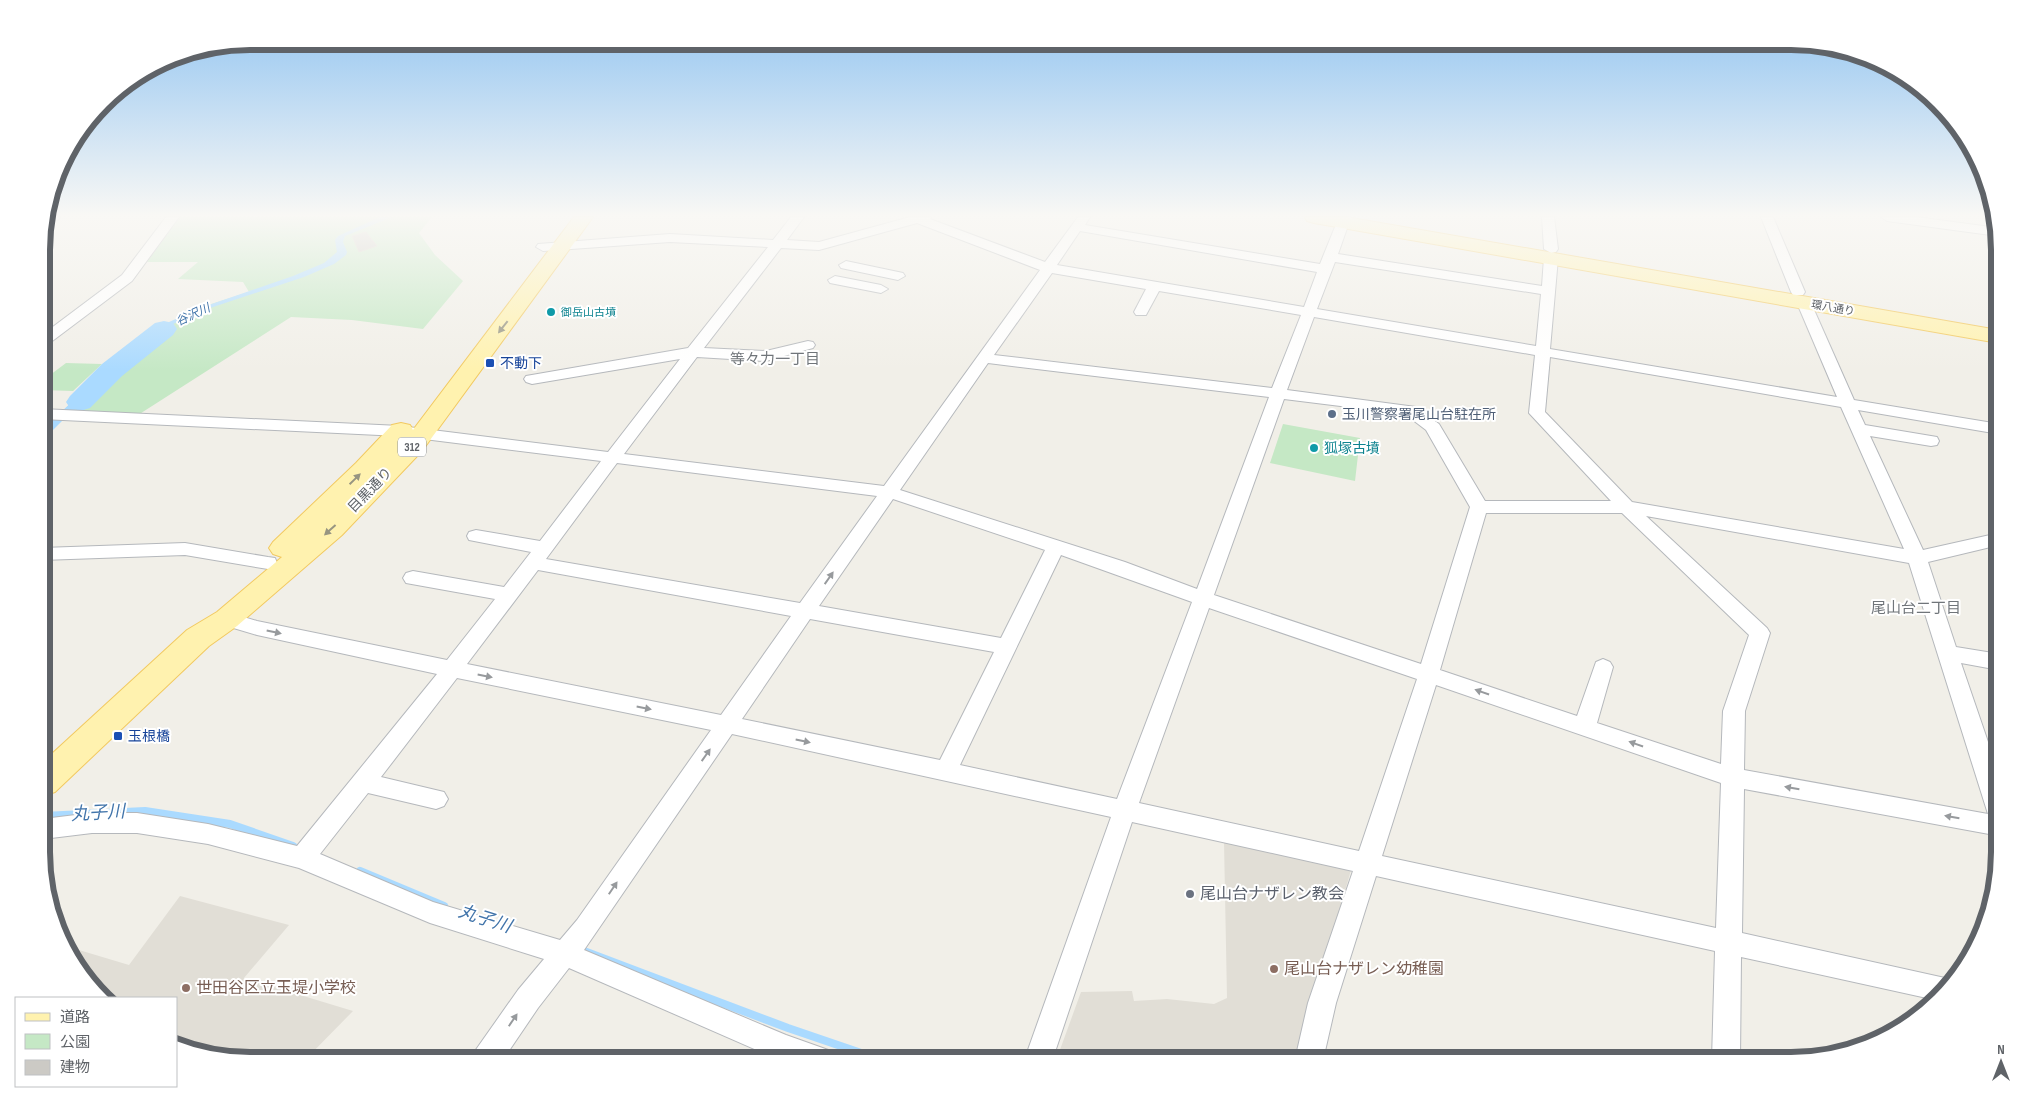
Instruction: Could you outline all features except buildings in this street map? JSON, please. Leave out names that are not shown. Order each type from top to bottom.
[{"type":"main road","name":"目黒通り","points":[[50,775],[198,638],[228,619],[332,528],[379,482],[412,432],[537,268]]},
{"type":"main road","name":"環八通り","points":[[1639,268],[1801,297],[1991,326]]},
{"type":"main road","name":"環八通り","points":[[1801,297],[1991,336]]},
{"type":"main road","name":"目黒通り","points":[[198,638],[213,616],[365,468],[412,432]]},
{"type":"street","points":[[50,336],[127,278],[134,268]]},
{"type":"street","points":[[304,856],[509,595],[612,456],[757,268]]},
{"type":"street","points":[[862,268],[898,276]]},
{"type":"street","points":[[491,1052],[528,999],[586,928],[805,611],[1048,268]]},
{"type":"street","points":[[1051,268],[1991,428]]},
{"type":"street","points":[[1040,1052],[1124,812],[1325,268]]},
{"type":"street","points":[[1368,268],[1548,292]]},
{"type":"street","points":[[1550,268],[1537,413],[1628,507],[1760,634],[1734,711],[1727,942],[1726,1052]]},
{"type":"street","points":[[1789,268],[1917,558],[1991,786]]},
{"type":"street","points":[[835,280],[881,289]]},
{"type":"street","points":[[1141,312],[1156,286]]},
{"type":"street","points":[[532,379],[693,352],[766,356],[808,345]]},
{"type":"street","points":[[985,358],[1410,410],[1433,427],[1480,507],[1429,673],[1322,1004],[1311,1052]]},
{"type":"street","points":[[58,414],[412,432],[889,492],[1118,567],[1204,598],[1732,777],[1991,824]]},
{"type":"street","points":[[1859,429],[1931,441]]},
{"type":"street","points":[[1480,507],[1628,507],[1917,558],[1991,541]]},
{"type":"street","points":[[476,536],[539,555],[805,611],[1007,647]]},
{"type":"street","points":[[946,771],[1056,547]]},
{"type":"street","points":[[50,554],[185,549],[268,563]]},
{"type":"street","points":[[413,578],[509,595]]},
{"type":"street","points":[[228,619],[256,628],[451,670],[946,771],[1124,812],[1937,988]]},
{"type":"street","points":[[1948,653],[1991,661]]},
{"type":"street","points":[[1584,727],[1603,667]]},
{"type":"street","points":[[364,782],[436,799]]},
{"type":"street","points":[[50,828],[92,823],[137,823],[208,834],[304,856],[430,912],[567,952],[796,1052]]},
{"type":"shaded area","points":[[1224,842],[1353,863],[1299,1052],[1059,1052],[1081,992],[1132,991],[1134,1001],[1167,999],[1214,1004],[1227,998]]},
{"type":"shaded area","name":"世田谷区立玉堤小学校","points":[[180,896],[289,925],[244,978],[353,1011],[313,1052],[237,1052],[211,1048],[178,1038],[178,997],[113,997],[91,974],[75,949],[129,965]]},
{"type":"green space","points":[[190,268],[449,268],[463,281],[423,329],[352,320],[291,317],[138,415],[63,411],[120,358],[152,334],[200,308],[249,292],[243,282],[178,279]]},
{"type":"green space","points":[[66,363],[102,364],[73,391],[50,390],[50,375]]},
{"type":"green space","points":[[1283,424],[1360,438],[1355,481],[1270,463]]},
{"type":"water","points":[[311,268],[324,268],[304,277],[204,310],[173,324],[115,368],[50,433],[50,422],[111,365],[169,322],[203,307]]},
{"type":"waterway","name":"谷沢川","points":[[80,402],[112,370],[164,329]]},
{"type":"waterway","name":"丸子川","points":[[50,816],[145,811],[230,824],[293,846]]},
{"type":"waterway","name":"丸子川","points":[[360,871],[444,906]]},
{"type":"waterway","name":"丸子川","points":[[584,951],[788,1028],[858,1052]]},
{"type":"place","name":"御岳山古墳","points":[[551,312]]},
{"type":"place","name":"不動下","points":[[490,363]]},
{"type":"place","name":"玉川警察署尾山台駐在所","points":[[1332,414]]},
{"type":"place","name":"狐塚古墳","points":[[1314,448]]},
{"type":"place","name":"玉根橋","points":[[118,736]]},
{"type":"place","name":"尾山台ナザレン教会","points":[[1190,894]]},
{"type":"place","name":"尾山台ナザレン幼稚園","points":[[1274,969]]},
{"type":"place","name":"世田谷区立玉堤小学校","points":[[186,988]]},
{"type":"district","name":"等々力一丁目","points":[[775,359]]},
{"type":"district","name":"尾山台二丁目","points":[[1916,608]]}]
